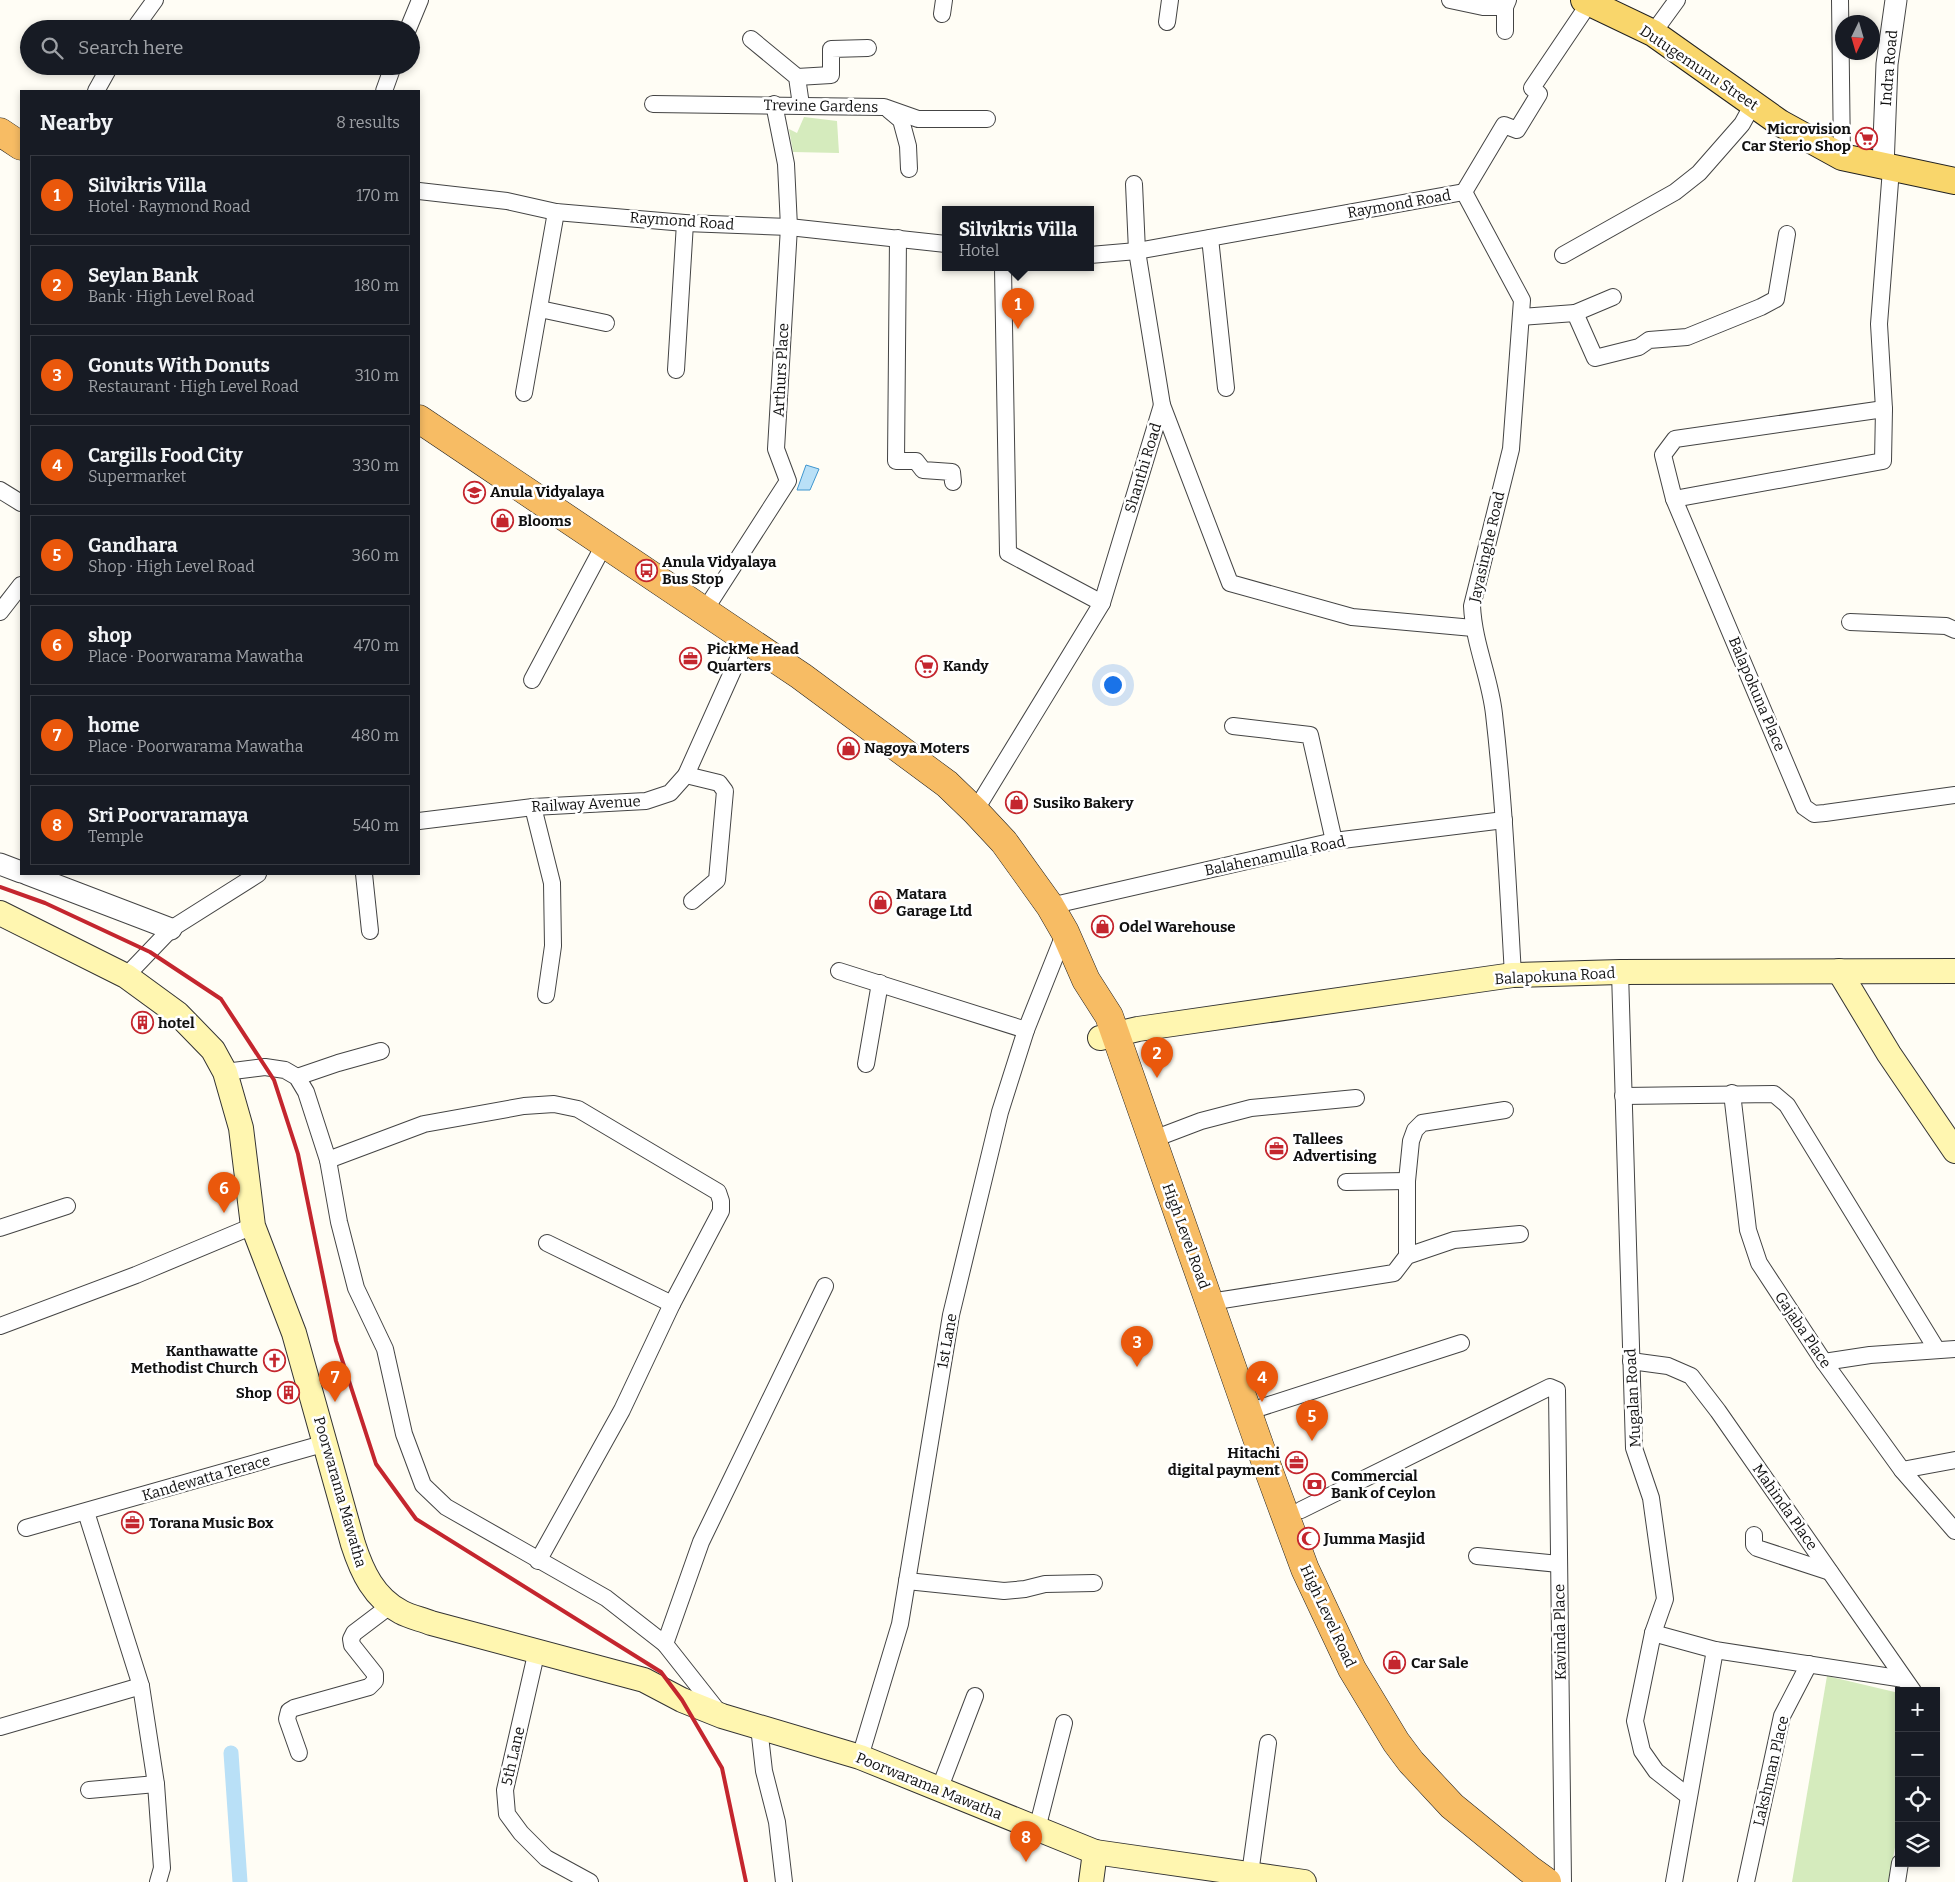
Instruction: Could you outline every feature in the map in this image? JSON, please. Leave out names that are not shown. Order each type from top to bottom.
[{"type":"highway","points":[[0,132],[20,145]]},
{"type":"highway","name":"High Level Road","points":[[420,421],[706,610],[801,676],[947,784],[1004,842],[1050,906],[1065,932],[1086,980],[1109,1016],[1107,1036],[1160,1202],[1271,1525],[1337,1675],[1378,1745],[1421,1796],[1520,1882]]},
{"type":"highway","name":"High Level Road","points":[[1107,1036],[1151,1140],[1296,1545],[1334,1634],[1352,1669],[1386,1726],[1411,1762],[1452,1806],[1547,1882]]},
{"type":"main road","name":"Dutugemunu Street","points":[[1587,1],[1653,33],[1780,123],[1842,157],[1955,181]]},
{"type":"main road","name":"Poorwarama Mawatha","points":[[0,913],[126,976],[178,1014],[213,1050],[225,1072],[241,1128],[253,1226],[294,1333],[326,1443],[352,1544],[362,1571],[377,1594],[401,1612],[430,1623],[644,1680],[682,1700],[722,1716],[860,1758],[1095,1852],[1304,1882]]},
{"type":"main road","points":[[1839,971],[1889,1054],[1955,1151]]},
{"type":"main road","name":"Balapokuna Road","points":[[1107,1036],[1148,1027],[1513,975],[1620,972],[1955,971]]},
{"type":"main road","points":[[1091,1882],[1095,1852]]},
{"type":"street","points":[[141,20],[155,0]]},
{"type":"street","points":[[412,20],[420,0]]},
{"type":"street","points":[[1167,22],[1170,0]]},
{"type":"street","points":[[1450,0],[1483,7],[1507,4],[1505,31]]},
{"type":"street","points":[[1653,33],[1677,0]]},
{"type":"street","points":[[1840,0],[1842,157]]},
{"type":"street","name":"Indra Road","points":[[1887,168],[1887,64],[1896,0]]},
{"type":"street","name":"Raymond Road","points":[[1094,255],[1137,251],[1464,192],[1504,124],[1517,130],[1539,94],[1532,88],[1587,1]]},
{"type":"street","points":[[751,39],[797,77],[801,105]]},
{"type":"street","points":[[797,77],[831,75],[831,49],[868,48]]},
{"type":"street","points":[[97,90],[105,75]]},
{"type":"street","points":[[384,90],[390,75]]},
{"type":"street","name":"Trevine Gardens","points":[[653,104],[774,104],[885,107],[918,119],[988,118]]},
{"type":"street","name":"Arthurs Place","points":[[706,610],[788,482],[776,449],[789,227],[786,164],[774,104]]},
{"type":"street","points":[[1563,255],[1675,192],[1699,173],[1742,124],[1753,104]]},
{"type":"street","points":[[885,107],[901,120],[908,146],[909,169]]},
{"type":"street","points":[[1674,499],[1883,460],[1884,409],[1879,324],[1887,168]]},
{"type":"street","points":[[1134,184],[1137,251],[1162,405]]},
{"type":"street","name":"Raymond Road","points":[[420,190],[507,201],[556,212],[685,223],[789,227],[942,244]]},
{"type":"street","name":"Jayasinghe Road","points":[[1464,192],[1522,300],[1511,449],[1472,606],[1474,628],[1494,711],[1504,820],[1513,975]]},
{"type":"street","points":[[524,393],[556,212]]},
{"type":"street","points":[[676,370],[685,223]]},
{"type":"street","points":[[1575,313],[1595,358],[1639,348],[1649,340],[1687,337],[1776,299],[1786,234]]},
{"type":"street","points":[[898,238],[896,461],[916,461],[924,470],[952,472],[953,482]]},
{"type":"street","points":[[1210,238],[1226,388]]},
{"type":"street","points":[[1003,271],[1008,553],[1102,602]]},
{"type":"street","points":[[1521,317],[1575,313],[1613,298]]},
{"type":"street","points":[[540,309],[606,323]]},
{"type":"street","name":"Shanthi Road","points":[[975,811],[1102,602],[1162,405]]},
{"type":"street","name":"Shanthi Road","points":[[1162,405],[1230,583],[1352,617],[1474,628]]},
{"type":"street","name":"Balapokuna Place","points":[[1884,409],[1674,439],[1663,455],[1674,499],[1804,807],[1814,814],[1955,795]]},
{"type":"street","points":[[0,490],[20,502]]},
{"type":"street","points":[[532,680],[605,544]]},
{"type":"street","points":[[0,612],[20,586]]},
{"type":"street","points":[[1850,622],[1946,626],[1955,630]]},
{"type":"street","name":"Railway Avenue","points":[[420,821],[533,807],[646,801],[670,793],[686,775],[748,639]]},
{"type":"street","points":[[1233,726],[1310,735],[1334,841]]},
{"type":"street","points":[[686,775],[719,783],[725,791],[717,880],[692,901]]},
{"type":"street","points":[[533,807],[552,883],[553,946],[546,995]]},
{"type":"street","name":"Balahenamulla Road","points":[[1050,906],[1334,841],[1504,820]]},
{"type":"street","points":[[0,864],[20,872]]},
{"type":"street","points":[[29,875],[171,929]]},
{"type":"street","points":[[126,976],[171,929],[256,875]]},
{"type":"street","points":[[364,875],[370,931]]},
{"type":"street","name":"1st Lane","points":[[860,1758],[900,1624],[951,1315],[1000,1112],[1026,1030],[1065,932]]},
{"type":"street","points":[[840,971],[1026,1030]]},
{"type":"street","name":"Mugalan Road","points":[[1620,972],[1634,1448],[1651,1498],[1665,1599],[1653,1633],[1635,1721],[1642,1751],[1656,1771],[1688,1796]]},
{"type":"street","points":[[866,1064],[880,983]]},
{"type":"street","points":[[297,1077],[381,1051]]},
{"type":"street","points":[[225,1072],[266,1067],[285,1070],[297,1077],[306,1092],[328,1160],[339,1222],[356,1288],[385,1350],[404,1434],[423,1484],[446,1507],[606,1598],[665,1644],[722,1716]]},
{"type":"street","points":[[1623,1096],[1732,1093],[1774,1094],[1787,1105],[1937,1350]]},
{"type":"street","name":"Gajaba Place","points":[[1732,1093],[1748,1230],[1759,1263],[1824,1362],[1902,1470],[1955,1531]]},
{"type":"street","points":[[1151,1140],[1201,1121],[1251,1108],[1356,1098]]},
{"type":"street","points":[[328,1160],[424,1124],[524,1106],[554,1104],[578,1109],[718,1192],[721,1201],[720,1211],[672,1304],[622,1410],[538,1561]]},
{"type":"street","points":[[1407,1256],[1407,1181],[1411,1141],[1415,1130],[1422,1123],[1505,1110]]},
{"type":"street","points":[[1346,1182],[1407,1181]]},
{"type":"street","points":[[0,1228],[67,1206]]},
{"type":"street","points":[[0,1326],[136,1275],[253,1226]]},
{"type":"street","points":[[1210,1302],[1394,1273],[1407,1256],[1454,1240],[1520,1234]]},
{"type":"street","points":[[547,1244],[672,1304]]},
{"type":"street","points":[[665,1644],[701,1542],[825,1286]]},
{"type":"street","points":[[1247,1412],[1462,1343]]},
{"type":"street","points":[[1824,1362],[1870,1355],[1955,1349]]},
{"type":"street","name":"Mahinda Place","points":[[1630,1361],[1668,1366],[1691,1376],[1718,1411],[1908,1685]]},
{"type":"street","name":"Kavinda Place","points":[[1301,1510],[1550,1387],[1557,1390],[1562,1882]]},
{"type":"street","name":"Kandewatta Terace","points":[[26,1528],[326,1443]]},
{"type":"street","points":[[1902,1470],[1955,1460]]},
{"type":"street","points":[[1276,1492],[1293,1498],[1301,1510],[1302,1524],[1296,1545]]},
{"type":"street","points":[[86,1512],[141,1686],[156,1784],[162,1868],[158,1882]]},
{"type":"street","points":[[1754,1535],[1754,1545],[1757,1548],[1830,1572]]},
{"type":"street","points":[[1477,1556],[1559,1564]]},
{"type":"street","points":[[907,1581],[1004,1591],[1059,1583],[1094,1583]]},
{"type":"street","points":[[299,1753],[288,1719],[289,1711],[369,1687],[375,1681],[376,1674],[352,1645],[351,1639],[354,1633],[392,1605]]},
{"type":"street","points":[[1653,1633],[1715,1650],[1809,1664],[1908,1685]]},
{"type":"street","name":"5th Lane","points":[[537,1650],[505,1790],[507,1814],[521,1833],[546,1858],[590,1882]]},
{"type":"street","points":[[1674,1882],[1715,1650]]},
{"type":"street","name":"Lakshman Place","points":[[1746,1882],[1782,1716],[1809,1664]]},
{"type":"street","points":[[0,1727],[141,1686]]},
{"type":"street","points":[[939,1790],[975,1696]]},
{"type":"street","points":[[1037,1829],[1064,1723]]},
{"type":"street","points":[[759,1728],[764,1771],[777,1822],[784,1882]]},
{"type":"street","points":[[1250,1874],[1268,1743]]},
{"type":"street","points":[[89,1790],[156,1784]]},
{"type":"street","points":[[1897,1882],[1899,1867]]},
{"type":"green space","points":[[804,117],[837,121],[839,153],[793,152],[789,129],[797,133]]},
{"type":"green space","points":[[1827,1676],[1895,1692],[1895,1847],[1889,1882],[1792,1882]]},
{"type":"water","points":[[806,465],[819,469],[810,490],[797,490]]},
{"type":"waterway","points":[[231,1753],[240,1882]]},
{"type":"railway","points":[[0,887],[45,903],[150,952],[221,999],[274,1080],[298,1154],[336,1341],[376,1464],[416,1519],[661,1672],[682,1700],[722,1768],[746,1882]]},
{"type":"place","name":"Microvision Car Sterio Shop","points":[[1867,138]]},
{"type":"place","name":"Silvikris Villa","points":[[1018,329]]},
{"type":"place","name":"Anula Vidyalaya","points":[[474,492]]},
{"type":"place","name":"Blooms","points":[[502,521]]},
{"type":"place","name":"Anula Vidyalaya Bus Stop","points":[[646,571]]},
{"type":"place","name":"PickMe Head Quarters","points":[[691,658]]},
{"type":"place","name":"Kandy","points":[[927,666]]},
{"type":"place","name":"Nagoya Moters","points":[[848,748]]},
{"type":"place","name":"Susiko Bakery","points":[[1017,803]]},
{"type":"place","name":"Matara Garage Ltd","points":[[880,903]]},
{"type":"place","name":"Odel Warehouse","points":[[1103,927]]},
{"type":"place","name":"hotel","points":[[142,1023]]},
{"type":"place","name":"Seylan Bank","points":[[1157,1078]]},
{"type":"place","name":"Tallees Advertising","points":[[1277,1148]]},
{"type":"place","name":"shop","points":[[224,1213]]},
{"type":"place","name":"Kanthawatte Methodist Church","points":[[274,1360]]},
{"type":"place","name":"Gonuts With Donuts","points":[[1137,1367]]},
{"type":"place","name":"Shop","points":[[288,1393]]},
{"type":"place","name":"home","points":[[335,1402]]},
{"type":"place","name":"Cargills Food City","points":[[1262,1402]]},
{"type":"place","name":"Gandhara","points":[[1312,1441]]},
{"type":"place","name":"Hitachi digital payment","points":[[1296,1462]]},
{"type":"place","name":"Commercial Bank of Ceylon","points":[[1315,1485]]},
{"type":"place","name":"Torana Music Box","points":[[133,1523]]},
{"type":"place","name":"Jumma Masjid","points":[[1308,1539]]},
{"type":"place","name":"Car Sale","points":[[1395,1663]]},
{"type":"place","name":"Sri Poorvaramaya","points":[[1026,1862]]}]
